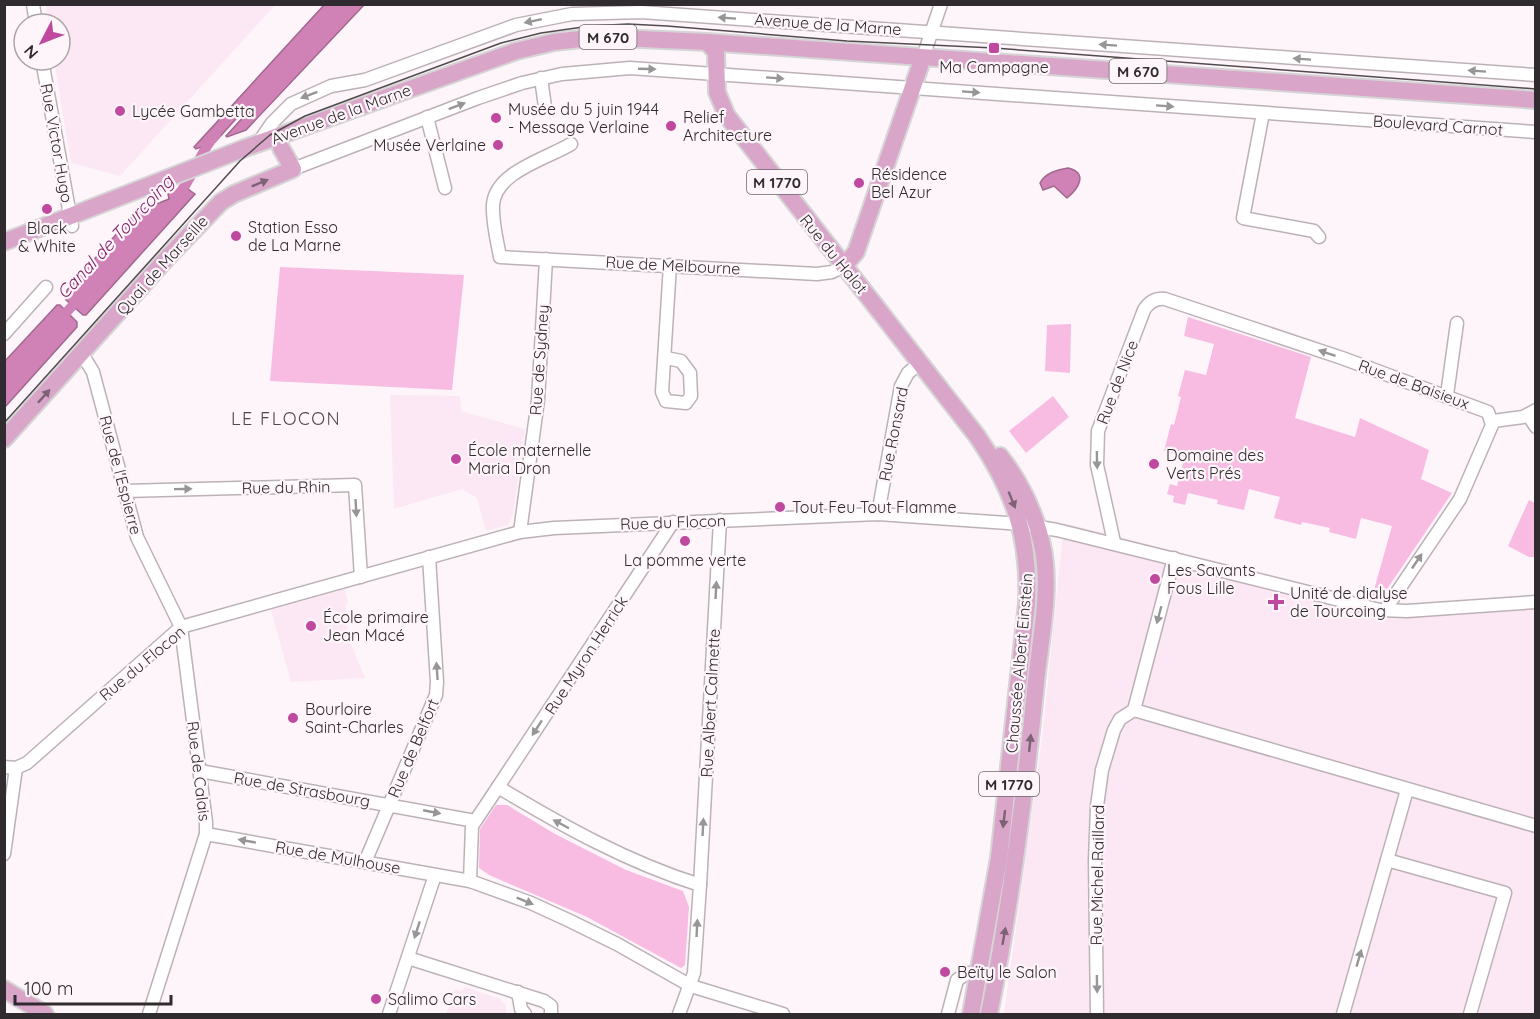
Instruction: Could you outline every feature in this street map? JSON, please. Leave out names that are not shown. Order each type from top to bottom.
[{"type":"main road","name":"Avenue de la Marne","points":[[71,222],[173,186],[279,143],[512,62],[551,52],[612,46],[711,47],[1352,92]]},
{"type":"main road","name":"Rue du Halot","points":[[711,47],[718,98],[726,116],[948,397],[980,431],[1014,474],[1029,502],[1029,525]]},
{"type":"main road","points":[[844,266],[856,252],[922,61]]},
{"type":"main road","name":"Boulevard Carnot","points":[[1352,92],[1536,100]]},
{"type":"main road","name":"Boulevard Carnot","points":[[1352,92],[1536,110]]},
{"type":"main road","name":"Avenue de la Marne","points":[[71,222],[185,171],[257,145],[279,143]]},
{"type":"main road","name":"Avenue de la Marne","points":[[228,197],[293,169],[279,143]]},
{"type":"main road","name":"Quai de Marseille","points":[[4,439],[166,259],[228,197]]},
{"type":"main road","name":"M 670","points":[[4,242],[71,222]]},
{"type":"main road","name":"M 670","points":[[4,252],[71,222]]},
{"type":"main road","name":"Chaussée Albert Einstein","points":[[989,1014],[1019,835],[1045,577],[1044,555],[1029,525]]},
{"type":"main road","name":"Chaussée Albert Einstein","points":[[971,1014],[980,975],[1009,787],[1027,603],[1029,525]]},
{"type":"main road","points":[[4,989],[45,1014]]},
{"type":"street","points":[[922,61],[941,4]]},
{"type":"street","name":"Avenue de la Marne","points":[[257,145],[276,118],[291,104],[300,98],[335,85],[365,80],[508,27],[572,14],[640,8],[932,32],[1536,75]]},
{"type":"street","name":"Avenue de la Marne","points":[[293,169],[503,89],[541,78],[590,70],[630,68],[1341,118]]},
{"type":"street","name":"Rue Victor Hugo","points":[[44,72],[71,222]]},
{"type":"street","points":[[541,78],[545,107]]},
{"type":"street","points":[[1263,113],[1243,218],[1314,231],[1319,237]]},
{"type":"street","points":[[426,117],[445,188]]},
{"type":"street","points":[[276,118],[273,129],[279,143]]},
{"type":"street","name":"Boulevard Carnot","points":[[1341,118],[1536,132]]},
{"type":"street","name":"Rue de Melbourne","points":[[572,144],[515,172],[500,185],[493,199],[493,208],[500,257],[816,274],[832,272],[844,266]]},
{"type":"street","name":"Rue de Sydney","points":[[520,532],[538,405],[546,259]]},
{"type":"street","points":[[666,358],[670,265]]},
{"type":"street","points":[[4,334],[46,287]]},
{"type":"street","name":"Rue de Baisieux","points":[[1156,299],[1165,299],[1332,354],[1446,395],[1485,410],[1493,421]]},
{"type":"street","name":"Rue de Nice","points":[[1114,542],[1097,465],[1098,431],[1144,310],[1150,302],[1156,299]]},
{"type":"street","points":[[1446,395],[1457,323]]},
{"type":"street","name":"Rue de l'Espierre","points":[[82,354],[93,372],[140,543],[181,627]]},
{"type":"street","name":"Rue Ronsard","points":[[878,514],[900,386],[908,373],[921,362]]},
{"type":"street","points":[[1385,610],[1460,498],[1493,421],[1532,413],[1536,427]]},
{"type":"street","name":"Rue du Rhin","points":[[125,491],[355,485],[360,578]]},
{"type":"street","name":"Rue du Flocon","points":[[10,768],[27,763],[181,627],[520,532],[539,529],[878,514],[1029,525],[1114,542],[1385,610],[1407,611],[1536,602]]},
{"type":"street","name":"Rue Albert Calmette","points":[[679,1014],[694,973],[720,520]]},
{"type":"street","name":"Rue Myron Herrick","points":[[475,821],[673,522]]},
{"type":"street","name":"Rue de Belfort","points":[[365,862],[434,702],[437,688],[429,557]]},
{"type":"street","name":"Rue Michel Raillard","points":[[1097,1014],[1095,861],[1097,806],[1102,770],[1114,730],[1120,720],[1134,710],[1174,558]]},
{"type":"street","name":"Rue de Calais","points":[[149,1014],[206,834],[181,627]]},
{"type":"street","points":[[1134,710],[1536,826]]},
{"type":"street","points":[[4,854],[10,768]]},
{"type":"street","name":"Rue de Strasbourg","points":[[200,771],[475,821]]},
{"type":"street","points":[[498,787],[560,824],[629,859],[700,885]]},
{"type":"street","points":[[1342,1014],[1407,790]]},
{"type":"street","points":[[471,881],[471,830],[475,821]]},
{"type":"street","name":"Rue de Mulhouse","points":[[206,834],[471,881],[531,903],[578,925],[691,986],[783,1014]]},
{"type":"street","points":[[1388,860],[1505,893],[1470,1014]]},
{"type":"street","points":[[389,1014],[435,875]]},
{"type":"street","points":[[408,958],[548,1003],[551,1006],[551,1014]]},
{"type":"street","points":[[948,1014],[957,980],[967,973],[980,975]]},
{"type":"street","points":[[518,992],[520,1009],[525,1014]]},
{"type":"shaded area","name":"Lycée Gambetta","points":[[46,4],[275,5],[120,176],[71,163],[56,72],[72,72],[72,12],[47,12]]},
{"type":"shaded area","points":[[280,267],[464,275],[452,390],[270,381]]},
{"type":"shaded area","points":[[1188,317],[1311,357],[1295,418],[1355,437],[1360,418],[1429,450],[1421,479],[1452,493],[1381,598],[1372,597],[1392,526],[1361,518],[1356,539],[1329,532],[1330,528],[1302,522],[1301,525],[1274,518],[1280,497],[1249,489],[1244,510],[1217,504],[1218,500],[1188,493],[1185,505],[1173,502],[1174,496],[1167,494],[1170,484],[1177,486],[1185,457],[1164,451],[1171,424],[1174,425],[1185,370],[1206,375],[1214,344],[1184,336]]},
{"type":"shaded area","points":[[1071,324],[1070,373],[1045,371],[1047,325]]},
{"type":"shaded area","name":"École maternelle Maria Dron","points":[[390,395],[460,396],[461,411],[525,429],[513,515],[508,525],[486,531],[477,498],[462,489],[394,509]]},
{"type":"shaded area","points":[[1053,396],[1069,417],[1026,453],[1009,431]]},
{"type":"shaded area","points":[[1529,500],[1535,503],[1536,557],[1529,557],[1508,546]]},
{"type":"shaded area","points":[[1064,523],[1390,605],[1535,605],[1535,1014],[1004,1014],[1042,738]]},
{"type":"shaded area","name":"École primaire Jean Macé","points":[[345,589],[348,603],[346,604],[348,641],[365,678],[291,682],[271,610]]},
{"type":"shaded area","points":[[496,805],[507,805],[555,834],[626,870],[683,891],[689,907],[685,965],[681,968],[587,917],[489,875],[479,868],[480,829]]},
{"type":"shaded area","points":[[465,987],[500,999],[506,1006],[506,1014],[446,1014],[455,989],[461,991]]},
{"type":"water","points":[[324,5],[364,5],[246,130],[226,136],[247,113],[244,110],[215,142],[196,149],[194,147]]},
{"type":"water","points":[[1068,168],[1078,174],[1080,182],[1067,198],[1054,186],[1043,190],[1040,183],[1048,174]]},
{"type":"water","points":[[190,185],[188,189],[195,194],[86,315],[66,300],[67,290],[136,212],[169,199],[168,194]]},
{"type":"water","points":[[57,305],[60,305],[77,322],[77,327],[5,407],[5,361]]},
{"type":"waterway","name":"Canal de Tourcoing","points":[[177,196],[216,134]]},
{"type":"waterway","name":"Canal de Tourcoing","points":[[57,323],[81,296]]},
{"type":"tram line","points":[[4,423],[240,161],[270,135],[305,116],[501,43],[541,33],[590,26],[628,24],[667,26],[847,41],[994,48],[1536,89]]},
{"type":"place","name":"Ma Campagne","points":[[994,48]]},
{"type":"place","name":"Lycée Gambetta","points":[[120,111]]},
{"type":"place","name":"Musée du 5 juin 1944 - Message Verlaine","points":[[496,118]]},
{"type":"place","name":"Relief Architecture","points":[[671,126]]},
{"type":"place","name":"Musée Verlaine","points":[[498,145]]},
{"type":"place","name":"Résidence Bel Azur","points":[[859,183]]},
{"type":"place","name":"Black & White","points":[[47,209]]},
{"type":"place","name":"Station Esso de La Marne","points":[[236,236]]},
{"type":"place","name":"École maternelle Maria Dron","points":[[456,459]]},
{"type":"place","name":"Domaine des Verts Prés","points":[[1154,464]]},
{"type":"place","name":"Tout Feu Tout Flamme","points":[[780,507]]},
{"type":"place","name":"La pomme verte","points":[[685,541]]},
{"type":"place","name":"Les Savants Fous Lille","points":[[1155,579]]},
{"type":"place","name":"Unité de dialyse de Tourcoing","points":[[1276,602]]},
{"type":"place","name":"École primaire Jean Macé","points":[[311,626]]},
{"type":"place","name":"Bourloire Saint-Charles","points":[[293,718]]},
{"type":"place","name":"Beïty le Salon","points":[[945,972]]},
{"type":"place","name":"Salimo Cars","points":[[376,999]]},
{"type":"district","name":"LE FLOCON","points":[[286,418]]}]
